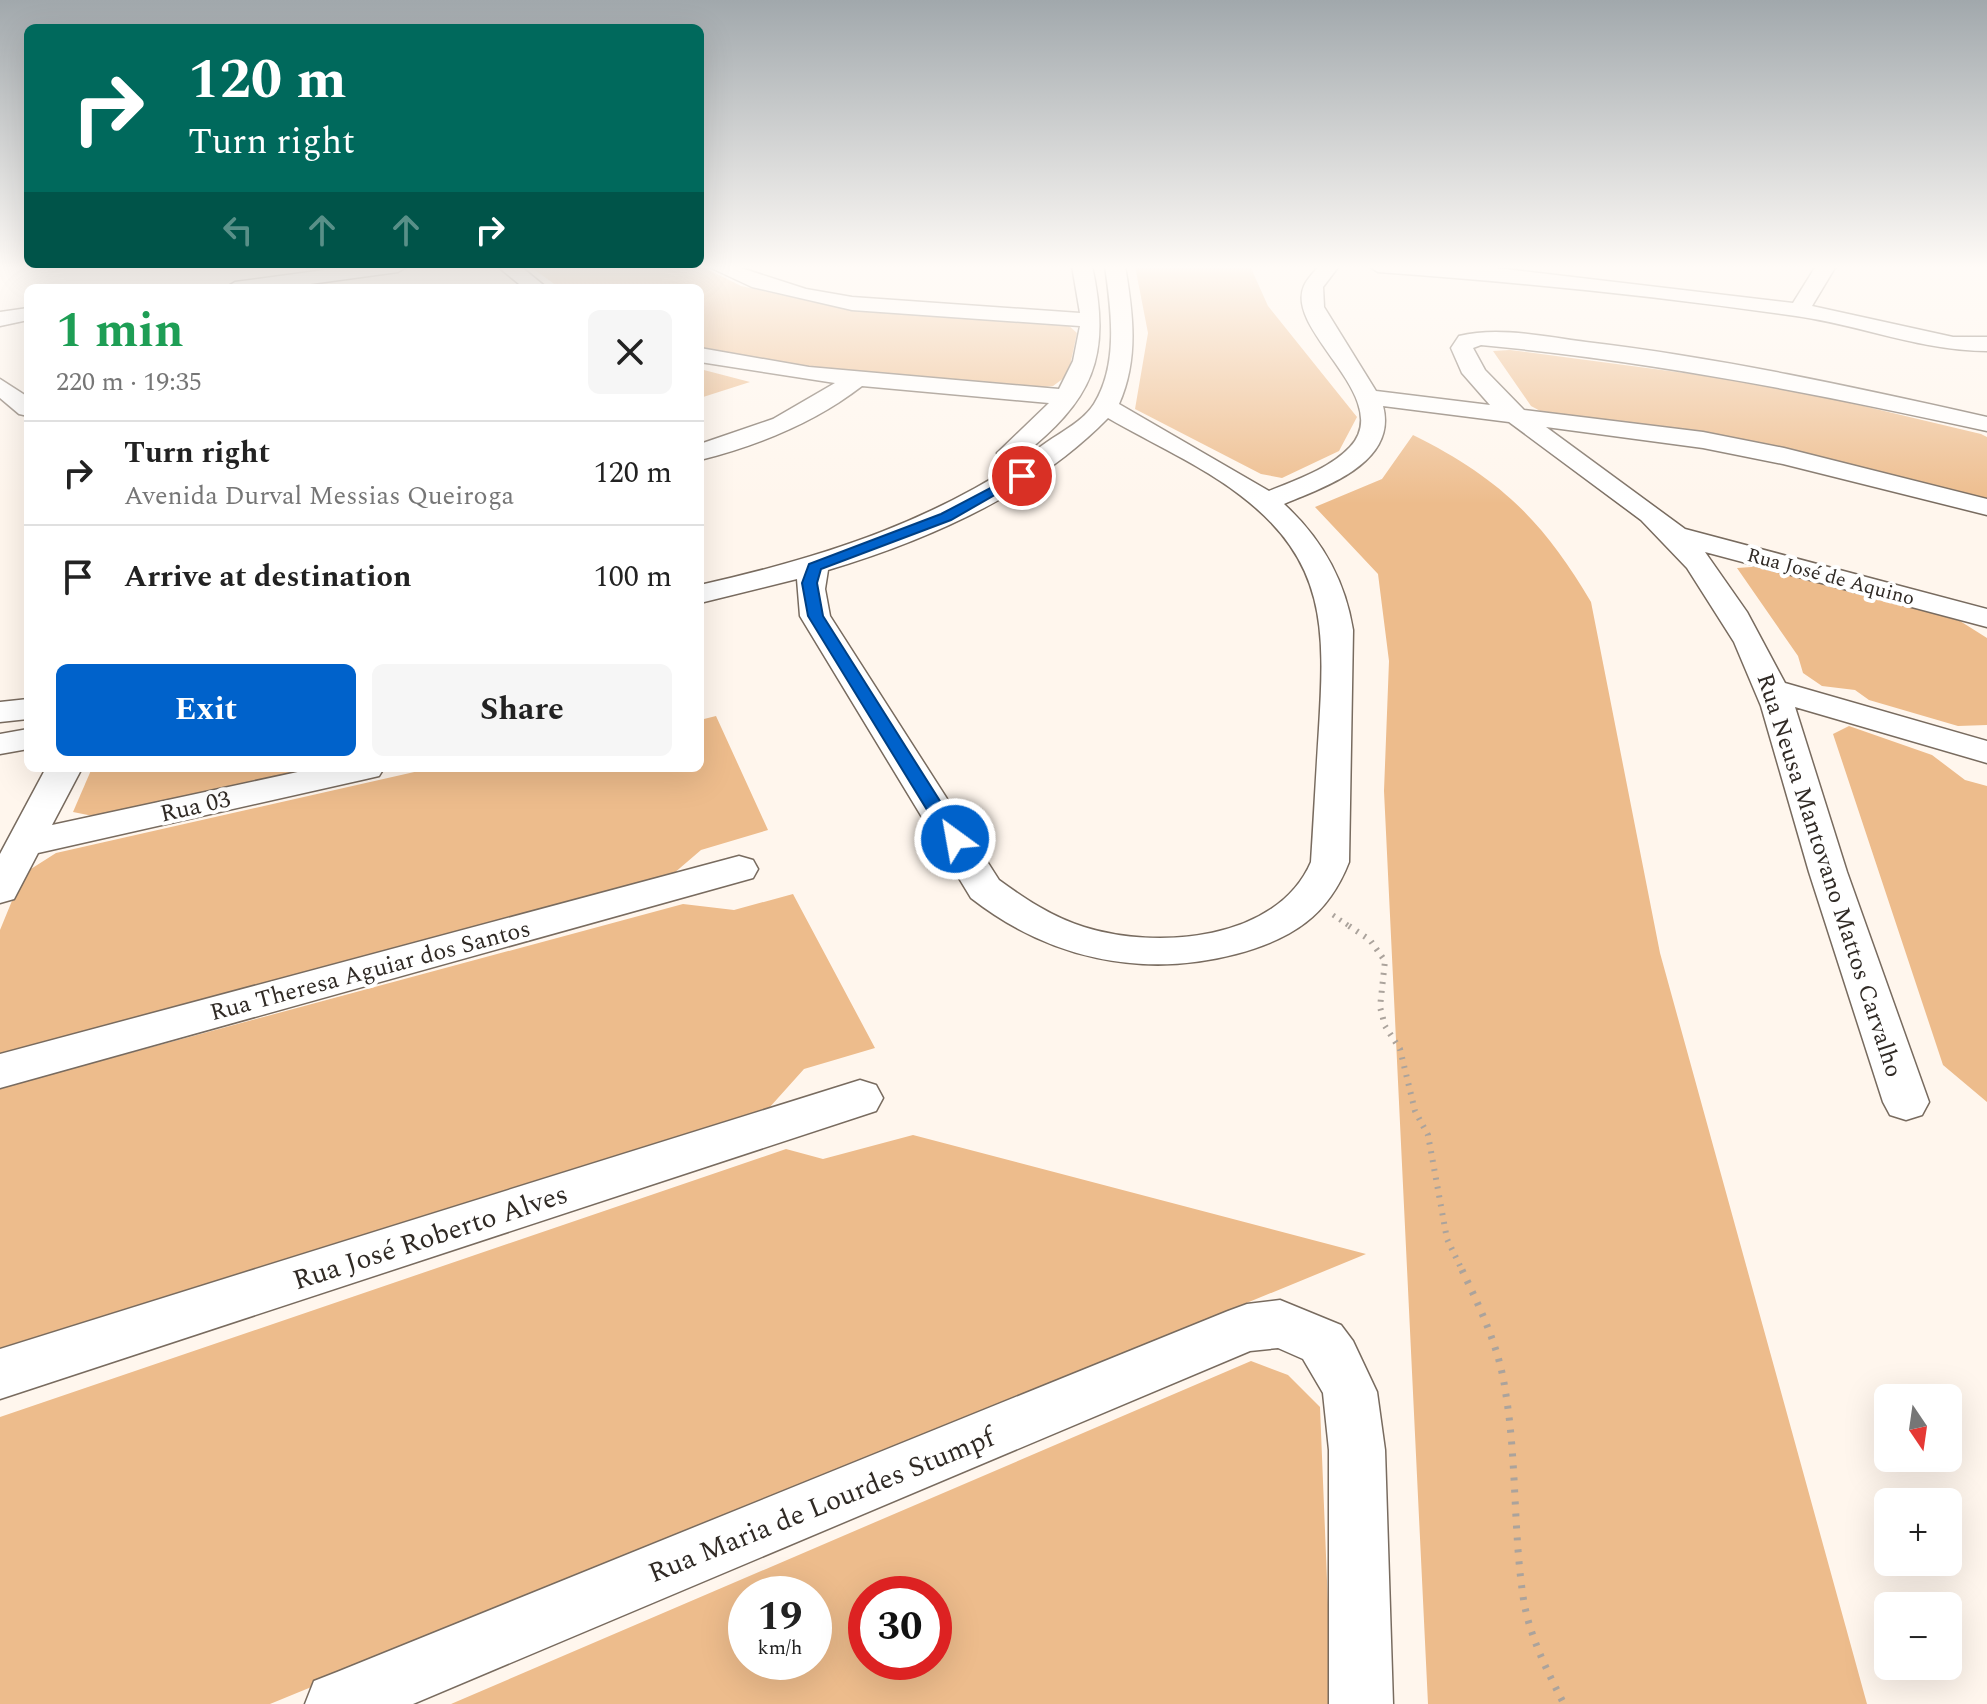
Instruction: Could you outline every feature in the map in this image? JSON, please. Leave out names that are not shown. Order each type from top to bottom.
[{"type":"street","points":[[704,574],[772,558],[918,506],[967,481],[1031,438],[1067,397],[1081,371],[1086,346]]},
{"type":"street","points":[[704,593],[814,567],[873,547],[987,497],[1022,476],[1106,407],[1119,374],[1121,346]]},
{"type":"street","points":[[1266,502],[1323,476],[1368,446],[1376,421],[1368,397],[1335,346]]},
{"type":"street","name":"Rua Neusa Mantovano Mattos Carvalho","points":[[1464,346],[1464,354],[1513,415],[1609,482],[1674,535],[1731,612],[1773,690],[1828,873],[1906,1102]]},
{"type":"street","name":"Rua Neusa Mantovano Mattos Carvalho","points":[[1542,346],[1760,374],[1987,424]]},
{"type":"street","points":[[704,356],[856,379],[1067,397]]},
{"type":"street","points":[[704,451],[799,418],[856,379]]},
{"type":"street","points":[[1368,397],[1744,447],[1987,507]]},
{"type":"street","points":[[814,567],[810,589],[815,616],[985,889],[1020,916],[1077,940],[1157,953],[1225,944],[1266,931],[1317,892],[1330,862],[1339,644],[1335,606],[1323,573],[1295,533],[1266,502],[1106,407]]},
{"type":"street","points":[[1079,431],[1125,433],[1170,443]]},
{"type":"street","name":"Rua José de Aquino","points":[[1674,535],[1987,618]]},
{"type":"street","points":[[753,583],[782,592],[815,616]]},
{"type":"street","points":[[1773,690],[1987,752]]},
{"type":"street","points":[[0,712],[24,709]]},
{"type":"street","points":[[0,744],[24,740]]},
{"type":"street","points":[[0,744],[24,747]]},
{"type":"street","points":[[42,806],[43,772]]},
{"type":"street","points":[[0,890],[62,772]]},
{"type":"street","name":"Rua 03","points":[[24,844],[348,772]]},
{"type":"street","name":"Rua Theresa Aguiar dos Santos","points":[[0,1071],[739,869]]},
{"type":"street","name":"Rua José Roberto Alves","points":[[0,1374],[860,1098]]},
{"type":"street","name":"Rua Maria de Lourdes Stumpf","points":[[337,1704],[1247,1328],[1280,1324],[1322,1342],[1334,1358],[1350,1392],[1357,1450],[1361,1704]]},
{"type":"path","points":[[1307,901],[1370,940],[1385,961],[1380,1007],[1385,1026],[1400,1049],[1415,1111],[1428,1135],[1447,1239],[1488,1325],[1505,1386],[1515,1462],[1523,1598],[1545,1667],[1564,1704]]},
{"type":"shaded area","points":[[704,346],[1074,346],[1068,375],[1053,386],[1033,388],[813,370],[704,350]]},
{"type":"shaded area","points":[[1146,346],[1300,346],[1357,417],[1339,451],[1282,478],[1261,474],[1135,409]]},
{"type":"shaded area","points":[[1510,350],[1775,385],[1981,434],[1987,437],[1987,499],[1729,437],[1544,413],[1531,406],[1493,351]]},
{"type":"shaded area","points":[[704,370],[750,382],[704,397]]},
{"type":"shaded area","points":[[1413,435],[1470,467],[1516,504],[1555,547],[1591,602],[1660,953],[1867,1704],[1428,1704],[1384,791],[1389,661],[1378,574],[1315,507],[1382,479]]},
{"type":"shaded area","points":[[1766,566],[1960,621],[1987,638],[1987,725],[1958,726],[1869,700],[1855,690],[1822,686],[1803,673],[1798,656],[1737,568]]},
{"type":"shaded area","points":[[716,716],[768,830],[701,850],[673,874],[0,1054],[0,930],[23,874],[56,853],[414,772],[704,772],[704,719]]},
{"type":"shaded area","points":[[1849,726],[1932,755],[1965,780],[1987,786],[1987,1102],[1943,1065],[1833,734]]},
{"type":"shaded area","points":[[90,772],[302,772],[103,818],[73,812]]},
{"type":"shaded area","points":[[793,894],[875,1048],[804,1069],[769,1108],[0,1354],[0,1088],[683,904],[734,910]]},
{"type":"shaded area","points":[[913,1135],[1366,1254],[270,1704],[0,1704],[0,1417],[786,1149],[823,1159]]},
{"type":"shaded area","points":[[1251,1361],[1288,1375],[1320,1407],[1332,1704],[451,1704],[728,1585],[728,1680],[832,1680],[832,1576],[750,1576]]},
{"type":"route","points":[[955,839],[815,616],[810,583],[814,567],[946,517],[1022,476]]}]
